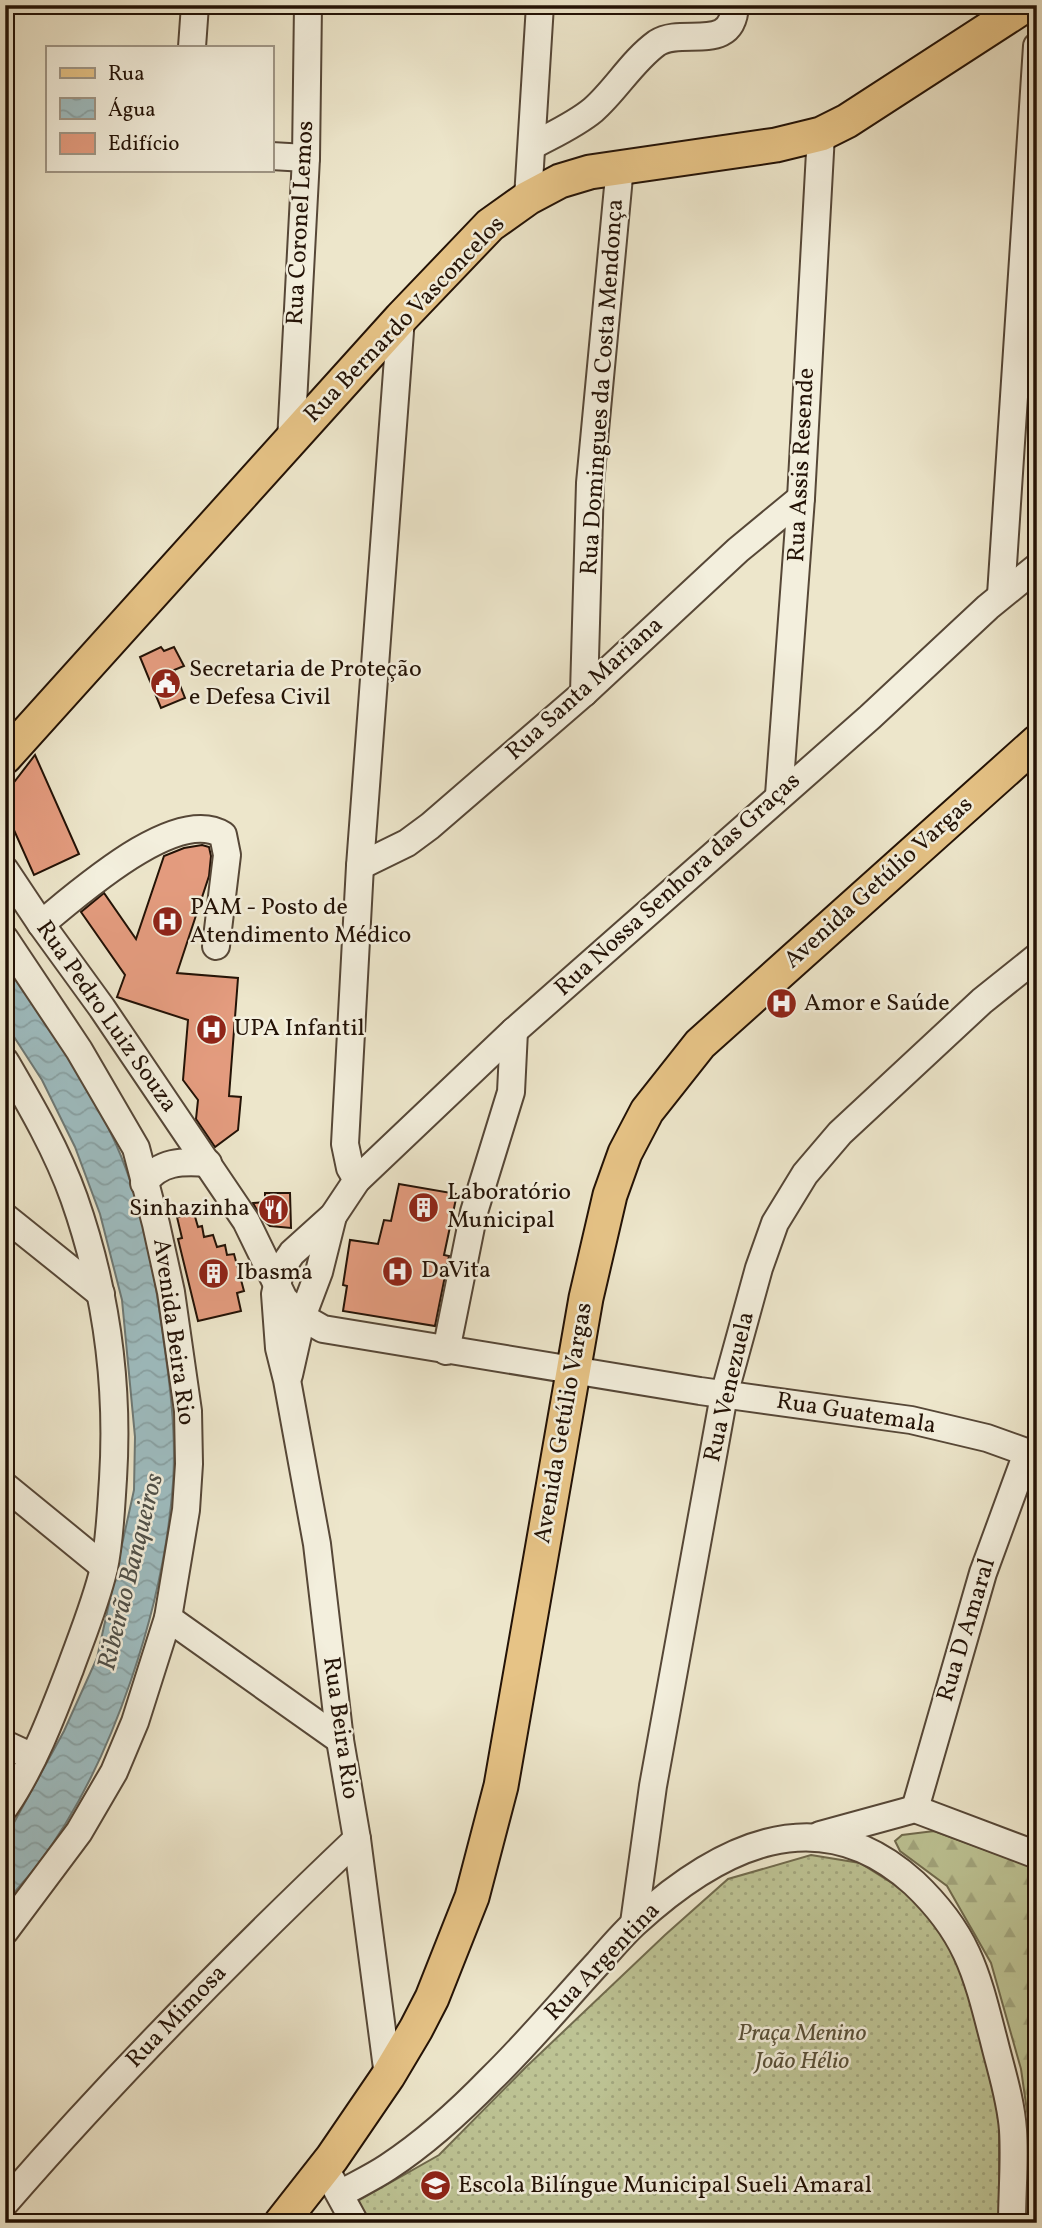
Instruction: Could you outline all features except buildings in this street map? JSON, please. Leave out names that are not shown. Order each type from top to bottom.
[{"type":"main road","name":"Rua Bernardo Vasconcelos","points":[[5,757],[401,317],[490,225],[528,198],[560,181],[590,172],[776,145],[821,134],[846,121],[1026,5]]},
{"type":"main road","name":"Avenida Getúlio Vargas","points":[[281,2223],[332,2181],[437,1987],[468,1909],[501,1786],[572,1370],[610,1195],[623,1157],[647,1111],[700,1044],[1037,742]]},
{"type":"street","points":[[192,46],[195,5]]},
{"type":"street","name":"Rua Coronel Lemos","points":[[291,440],[306,158],[308,5]]},
{"type":"street","points":[[528,198],[540,5]]},
{"type":"street","points":[[531,146],[570,126],[593,110],[659,42],[671,38],[712,37],[723,32],[731,22],[735,5]]},
{"type":"street","points":[[1001,596],[1037,46]]},
{"type":"street","name":"Rua Assis Resende","points":[[779,795],[802,498],[821,134]]},
{"type":"street","points":[[273,156],[306,158]]},
{"type":"street","name":"Rua Domingues da Costa Mendonça","points":[[584,692],[590,483],[620,166]]},
{"type":"street","points":[[357,1180],[350,1168],[345,1144],[360,866],[401,317]]},
{"type":"street","name":"Rua Santa Mariana","points":[[360,866],[407,843],[430,826],[584,692],[738,550],[802,498]]},
{"type":"street","name":"Rua Nossa Senhora das Graças","points":[[292,1252],[332,1216],[357,1180],[514,1031],[870,717],[1001,596],[1037,567]]},
{"type":"street","points":[[41,924],[119,864],[178,831],[201,828],[223,835],[227,855],[216,946]]},
{"type":"street","name":"Rua Pedro Luiz Souza","points":[[5,870],[208,1163]]},
{"type":"street","name":"Avenida Beira Rio","points":[[5,939],[79,1050],[136,1147],[171,1292],[188,1411],[189,1464],[186,1510],[168,1618],[135,1722],[114,1772],[79,1832],[5,1931]]},
{"type":"street","name":"Rua Venezuela","points":[[634,1923],[653,1786],[724,1395],[759,1268],[775,1223],[805,1174],[840,1133],[982,1001],[1037,957]]},
{"type":"street","points":[[446,1351],[474,1212],[511,1092],[514,1031]]},
{"type":"street","points":[[5,1061],[28,1100],[73,1196],[101,1294],[114,1383],[115,1449],[104,1567],[73,1660],[33,1757],[8,1795]]},
{"type":"street","points":[[136,1147],[152,1160],[166,1161],[182,1153],[187,1135]]},
{"type":"street","points":[[144,1183],[152,1172],[167,1165],[184,1161],[208,1163]]},
{"type":"street","name":"Rua Beira Rio","points":[[208,1163],[246,1221],[284,1299],[302,1317]]},
{"type":"street","name":"Rua Nossa Senhora das Graças","points":[[315,1281],[332,1216]]},
{"type":"street","points":[[5,1217],[101,1294]]},
{"type":"street","name":"Rua Beira Rio","points":[[246,1221],[292,1252],[308,1259],[315,1281],[302,1317],[288,1380]]},
{"type":"street","name":"Rua Beira Rio","points":[[292,1252],[276,1282],[279,1348],[288,1380],[317,1544],[340,1740],[357,1839],[388,2076]]},
{"type":"street","points":[[276,1282],[289,1287],[315,1281]]},
{"type":"street","name":"Rua Guatemala","points":[[302,1317],[324,1329],[446,1351],[724,1395],[911,1420],[987,1438],[1032,1454]]},
{"type":"street","name":"Rua D Amaral","points":[[915,1809],[982,1573],[1032,1454]]},
{"type":"street","points":[[5,1486],[104,1567]]},
{"type":"street","points":[[168,1618],[340,1740]]},
{"type":"street","points":[[5,1744],[33,1757]]},
{"type":"street","points":[[816,1837],[915,1809],[1037,1855]]},
{"type":"street","name":"Rua Argentina","points":[[332,2181],[387,2168],[436,2130],[468,2102],[634,1923],[704,1869],[739,1852],[794,1837],[816,1837],[853,1844],[873,1852],[899,1870],[929,1898],[953,1926],[968,1953],[979,1982],[1010,2105],[1013,2132],[1012,2223]]},
{"type":"street","name":"Rua Mimosa","points":[[5,2203],[93,2103],[261,1930],[357,1839]]},
{"type":"street","points":[[332,2181],[355,2223]]},
{"type":"green space","points":[[934,1831],[1037,1869],[1037,2223],[1034,2223],[1034,2160],[1021,2069],[991,1963],[947,1886],[900,1851],[895,1841],[902,1835]]},
{"type":"green space","name":"Praça Menino João Hélio","points":[[811,1855],[860,1863],[911,1895],[955,1951],[975,2012],[999,2113],[999,2223],[358,2223],[349,2206],[439,2155],[526,2067],[728,1879]]},
{"type":"water","name":"Ribeirão Banqueiros","points":[[5,961],[64,1049],[91,1095],[115,1142],[131,1183],[144,1227],[157,1293],[171,1399],[174,1462],[168,1531],[159,1580],[146,1631],[112,1732],[66,1823],[39,1863],[5,1904],[5,1839],[64,1731],[97,1658],[134,1490],[135,1437],[122,1300],[100,1214],[75,1147],[42,1080],[5,1023]]},
{"type":"place","name":"Secretaria de Proteção e Defesa Civil","points":[[166,684]]},
{"type":"place","name":"PAM - Posto de Atendimento Médico","points":[[167,922]]},
{"type":"place","name":"Amor e Saúde","points":[[781,1004]]},
{"type":"place","name":"UPA Infantil","points":[[211,1029]]},
{"type":"place","name":"Laboratório Municipal","points":[[424,1207]]},
{"type":"place","name":"Sinhazinha","points":[[273,1209]]},
{"type":"place","name":"DaVita","points":[[398,1271]]},
{"type":"place","name":"Ibasma","points":[[213,1273]]},
{"type":"place","name":"Escola Bilíngue Municipal Sueli Amaral","points":[[435,2186]]}]
